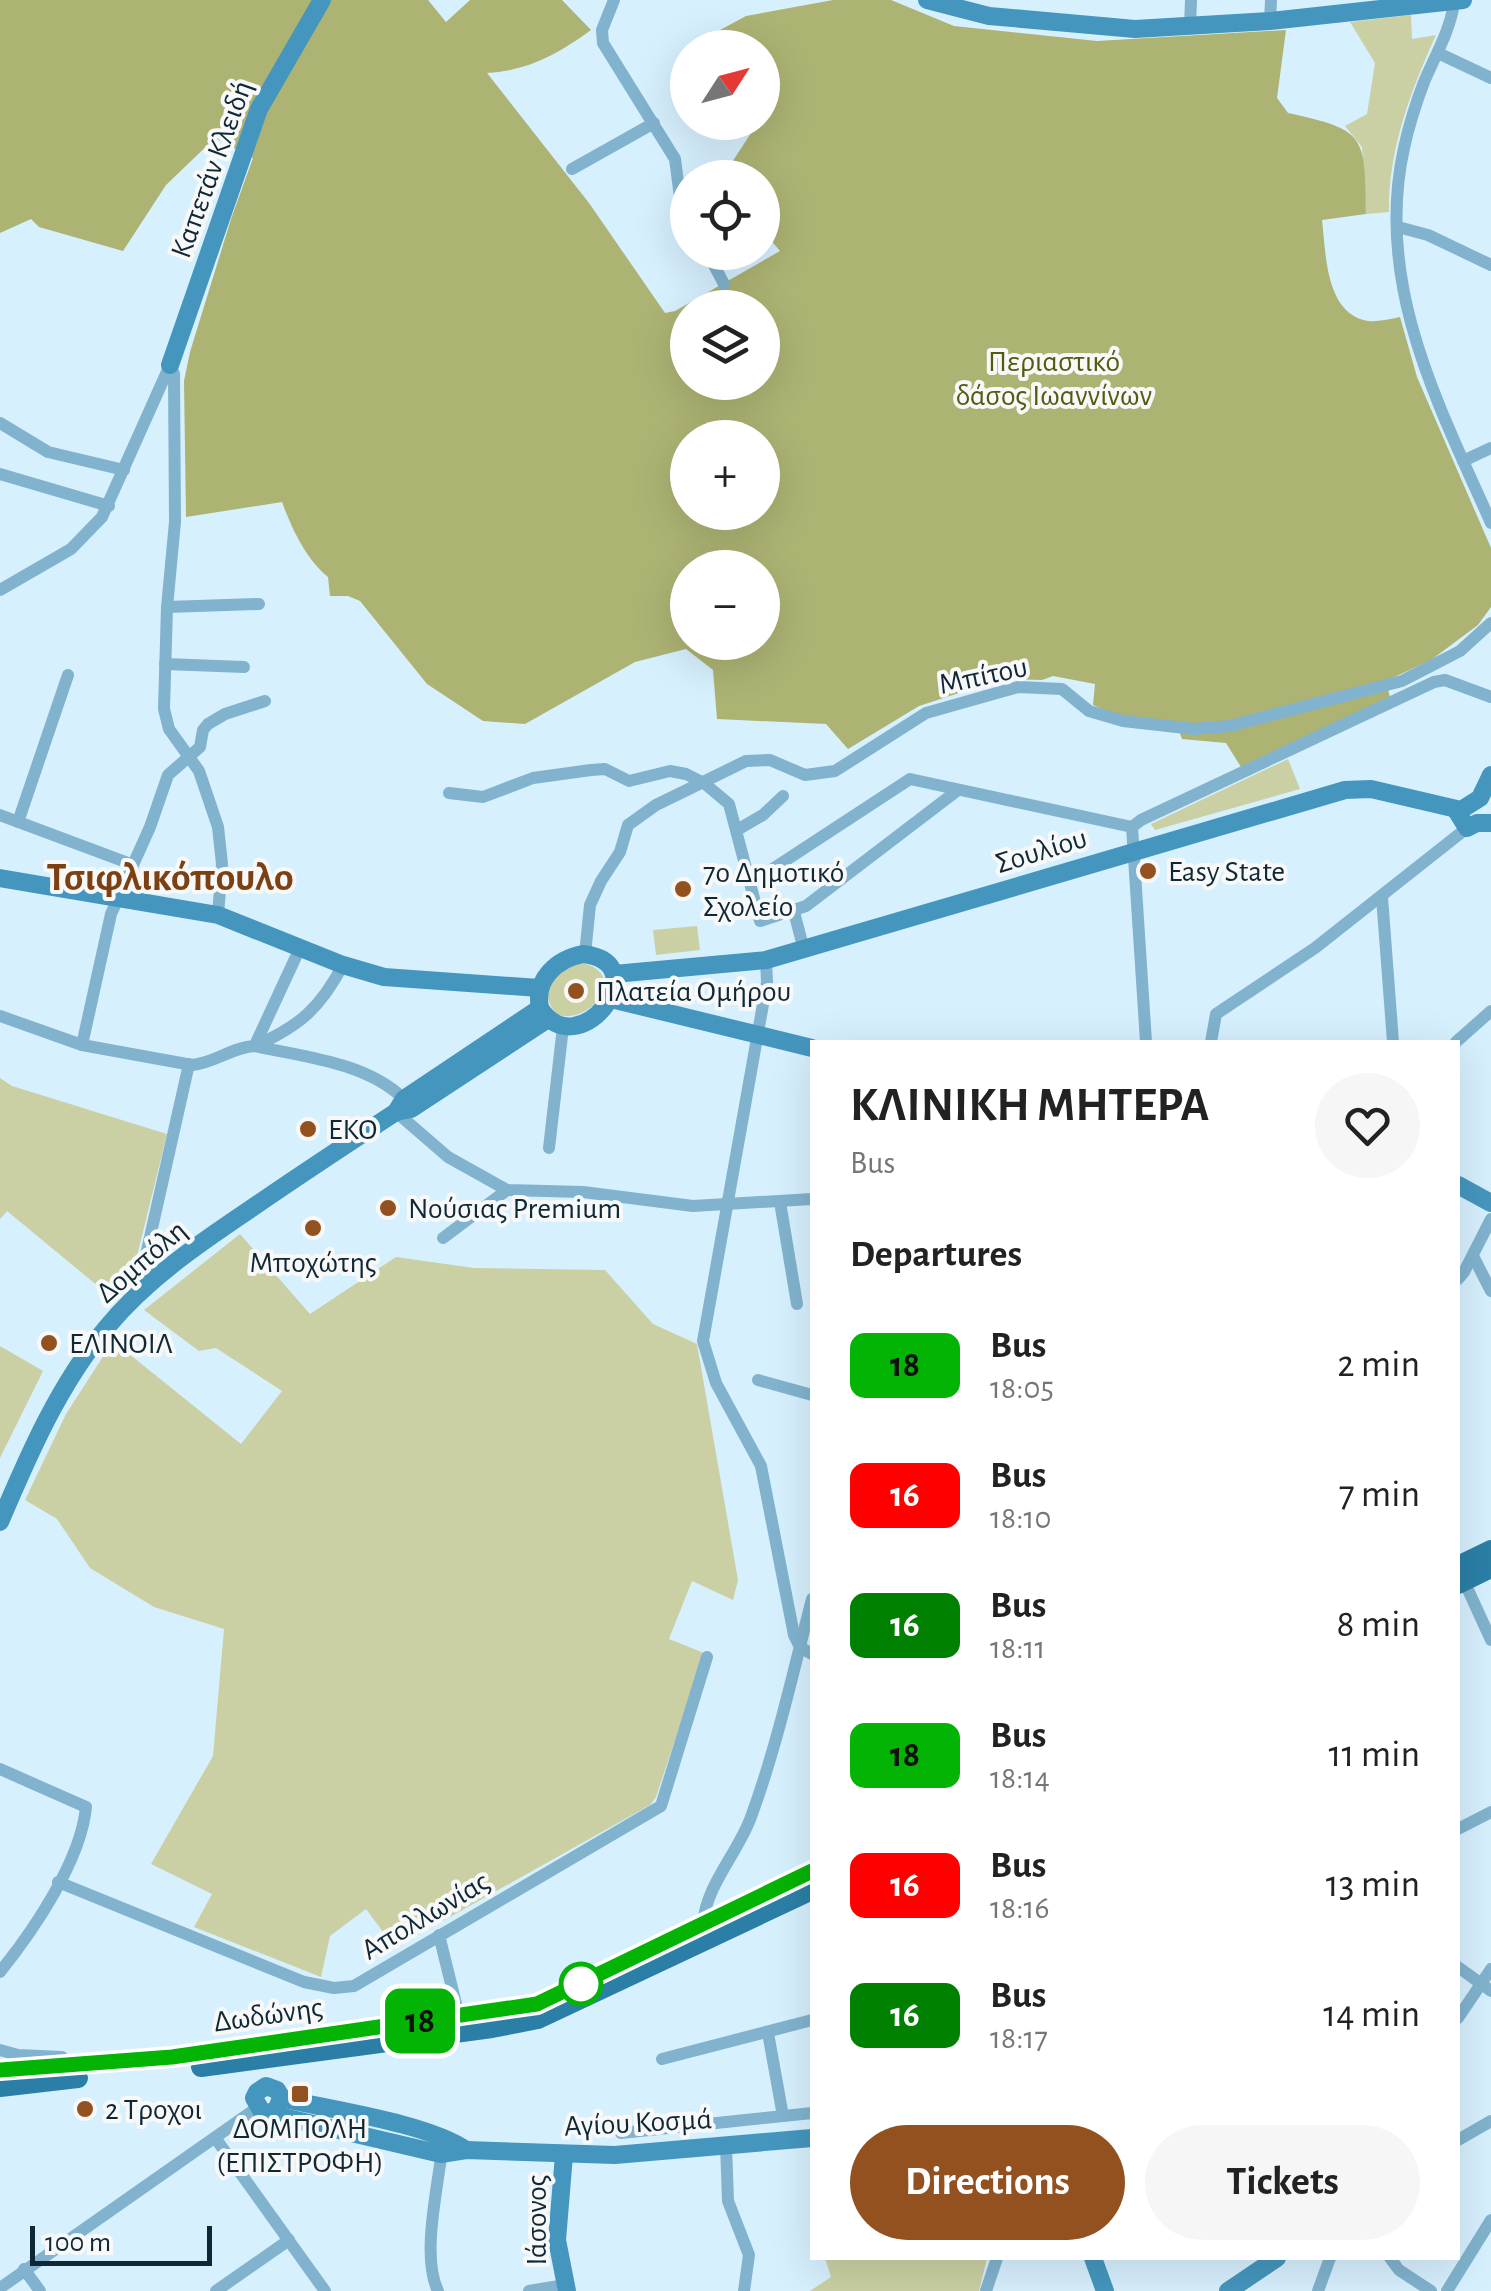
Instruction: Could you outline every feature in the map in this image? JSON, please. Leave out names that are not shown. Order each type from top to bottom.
[{"type":"main road","points":[[1460,1577],[1491,1550]]},
{"type":"main road","points":[[1460,1577],[1491,1568]]},
{"type":"main road","name":"Δωδώνης","points":[[0,2070],[263,2052],[544,2001],[810,1872]]},
{"type":"main road","name":"Δωδώνης","points":[[0,2087],[538,2019],[810,1891]]},
{"type":"street","name":"Καπετάν Κλειδή","points":[[170,365],[262,100],[322,0]]},
{"type":"street","points":[[614,0],[601,34],[610,58],[674,160]]},
{"type":"street","points":[[927,0],[989,16],[1086,28],[1190,28],[1458,1],[1408,130],[1399,183],[1398,227],[1414,340],[1431,390],[1491,523]]},
{"type":"street","points":[[1190,28],[1192,0]]},
{"type":"street","points":[[1270,22],[1271,0]]},
{"type":"street","points":[[1438,52],[1491,78]]},
{"type":"street","points":[[572,169],[654,123]]},
{"type":"street","points":[[1398,227],[1422,232],[1491,265]]},
{"type":"street","points":[[717,270],[724,284]]},
{"type":"street","points":[[0,590],[71,549],[87,535],[108,506],[144,416],[170,365]]},
{"type":"street","points":[[170,365],[174,374],[176,522],[167,608],[166,720],[202,778],[221,840],[218,915]]},
{"type":"street","points":[[0,423],[48,452],[124,470]]},
{"type":"street","points":[[1463,461],[1491,448]]},
{"type":"street","points":[[0,474],[108,506]]},
{"type":"street","points":[[167,608],[259,604]]},
{"type":"street","name":"Μπίτου","points":[[585,954],[590,905],[601,880],[619,855],[628,824],[656,805],[752,759],[770,760],[806,774],[838,770],[918,717],[1010,688],[1062,690],[1090,711],[1122,721],[1194,730],[1230,726],[1402,681],[1460,651],[1491,623]]},
{"type":"street","points":[[165,664],[244,667]]},
{"type":"street","points":[[18,822],[68,675]]},
{"type":"street","points":[[751,883],[906,780],[1132,827],[1434,682],[1444,680],[1491,696]]},
{"type":"street","points":[[82,1044],[109,919],[150,827],[168,775],[201,745],[202,732],[208,724],[265,701]]},
{"type":"street","points":[[449,794],[482,798],[533,778],[602,769],[629,781],[675,771],[704,782],[730,804],[760,921],[794,912],[958,790]]},
{"type":"street","points":[[1467,828],[1456,810],[1479,799],[1491,776]]},
{"type":"street","name":"Σουλίου","points":[[614,974],[766,960],[1351,788],[1372,789],[1456,810]]},
{"type":"street","points":[[737,830],[771,809],[783,796]]},
{"type":"street","points":[[1211,1040],[1216,1014],[1274,978],[1467,828],[1491,821],[1479,799]]},
{"type":"street","points":[[0,815],[131,864]]},
{"type":"street","points":[[1132,827],[1146,1040]]},
{"type":"street","points":[[0,878],[218,915],[343,965],[548,1010],[593,1016],[612,999],[614,974],[603,960],[585,954],[556,966],[548,1010],[549,1148]]},
{"type":"street","points":[[1382,897],[1392,1040]]},
{"type":"street","points":[[794,912],[804,950]]},
{"type":"street","points":[[255,1046],[300,948]]},
{"type":"street","points":[[766,960],[766,982],[706,1315],[704,1348],[722,1395],[761,1466],[791,1622],[806,1650]]},
{"type":"street","points":[[0,1016],[82,1044],[203,1064],[277,1036],[311,1013],[330,990],[343,965]]},
{"type":"street","points":[[612,999],[810,1048]]},
{"type":"street","name":"Δομπόλη","points":[[0,1522],[31,1450],[75,1372],[108,1326],[150,1282],[400,1105],[411,1109],[548,1010]]},
{"type":"street","points":[[1458,1040],[1491,1011]]},
{"type":"street","points":[[255,1046],[362,1072],[382,1082],[457,1164],[507,1190],[583,1192],[678,1206],[810,1199]]},
{"type":"street","points":[[150,1282],[145,1260],[189,1064]]},
{"type":"street","points":[[1460,1186],[1491,1203]]},
{"type":"street","points":[[443,1238],[507,1190]]},
{"type":"street","points":[[780,1202],[797,1304]]},
{"type":"street","points":[[1460,1276],[1491,1219]]},
{"type":"street","points":[[1472,1256],[1491,1291]]},
{"type":"street","points":[[758,1380],[810,1394]]},
{"type":"street","points":[[1460,1577],[1491,1640]]},
{"type":"street","points":[[703,1924],[710,1897],[750,1821],[806,1650],[810,1616]]},
{"type":"street","name":"Απολλωνίας","points":[[58,1882],[304,1982],[334,1988],[357,1984],[661,1806],[708,1657]]},
{"type":"street","points":[[0,1770],[86,1807],[58,1882],[0,1972]]},
{"type":"street","points":[[1460,1828],[1491,1812]]},
{"type":"street","points":[[439,1934],[459,2016]]},
{"type":"street","points":[[1460,1968],[1486,1988]]},
{"type":"street","points":[[1460,2016],[1486,1988],[1491,1969]]},
{"type":"street","points":[[662,2059],[810,2021]]},
{"type":"street","points":[[768,2033],[784,2116]]},
{"type":"street","points":[[0,2050],[18,2055],[87,2059],[97,2064]]},
{"type":"street","points":[[263,2052],[266,2086]]},
{"type":"street","points":[[0,2288],[216,2139],[263,2111],[278,2109],[281,2098],[277,2090],[266,2086]]},
{"type":"street","points":[[263,2111],[255,2095],[266,2086]]},
{"type":"street","name":"Αγίου Κοσμά","points":[[281,2098],[442,2145]]},
{"type":"street","name":"Αγίου Κοσμά","points":[[263,2111],[466,2150],[615,2155],[810,2138]]},
{"type":"street","points":[[621,2133],[810,2113]]},
{"type":"street","points":[[1460,2139],[1491,2120]]},
{"type":"street","points":[[216,2139],[326,2291]]},
{"type":"street","points":[[438,2291],[432,2277],[431,2251],[442,2145]]},
{"type":"street","points":[[726,2145],[728,2201],[749,2255],[744,2291]]},
{"type":"street","name":"Ιάσονος","points":[[564,2154],[557,2240],[566,2288]]},
{"type":"street","points":[[1447,2291],[1491,2220]]},
{"type":"street","points":[[216,2291],[288,2240]]},
{"type":"street","points":[[986,2291],[996,2260]]},
{"type":"street","points":[[1094,2260],[1104,2291]]},
{"type":"street","points":[[1228,2291],[1274,2260]]},
{"type":"street","points":[[1318,2291],[1329,2260]]},
{"type":"street","points":[[1392,2260],[1399,2270],[1431,2291]]},
{"type":"street","points":[[24,2269],[40,2291]]},
{"type":"street","points":[[529,2291],[566,2288]]},
{"type":"green space","name":"Περιαστικό δάσος Ιωαννίνων","points":[[0,0],[428,0],[446,22],[470,0],[562,0],[591,30],[542,60],[487,73],[589,203],[665,313],[670,312],[670,400],[780,400],[780,290],[712,290],[747,270],[780,270],[780,160],[733,160],[746,140],[780,140],[780,30],[720,30],[746,16],[833,0],[891,0],[954,26],[1097,41],[1286,30],[1277,98],[1288,113],[1347,132],[1356,140],[1364,167],[1366,214],[1322,220],[1330,280],[1343,307],[1354,316],[1368,321],[1400,317],[1417,377],[1491,548],[1491,607],[1478,625],[1431,660],[1386,681],[1390,697],[1241,767],[1226,743],[1182,739],[1177,725],[1118,716],[1093,705],[1095,684],[1053,676],[1042,680],[1002,679],[919,706],[848,749],[826,724],[717,719],[713,670],[700,660],[780,660],[780,550],[670,550],[670,653],[635,662],[525,724],[483,721],[427,684],[360,601],[330,596],[328,577],[300,543],[282,502],[186,517],[184,381],[253,158],[215,138],[166,185],[123,251],[39,227],[31,219],[0,233]]},
{"type":"green space","points":[[1411,15],[1412,39],[1436,35],[1397,143],[1389,212],[1366,214],[1362,147],[1345,126],[1367,114],[1375,63],[1350,22]]},
{"type":"green space","points":[[1288,759],[1300,789],[1155,830],[1151,824]]},
{"type":"green space","points":[[697,926],[700,950],[656,955],[653,930]]},
{"type":"green space","name":"Πλατεία Ομήρου","points":[[580,963],[599,971],[606,990],[585,1011],[572,1016],[557,1015],[547,989],[555,977]]},
{"type":"green space","points":[[0,1078],[12,1086],[167,1134],[136,1260],[104,1291],[7,1211],[0,1219]]},
{"type":"green space","points":[[240,1234],[310,1314],[396,1257],[474,1268],[605,1270],[653,1324],[697,1344],[738,1580],[733,1600],[692,1581],[669,1639],[704,1653],[650,1805],[441,1922],[432,1918],[395,1948],[366,1909],[330,1936],[321,1977],[194,1927],[212,1894],[151,1864],[213,1756],[224,1629],[154,1607],[90,1568],[57,1519],[25,1500],[66,1414],[113,1341],[241,1444],[282,1391],[216,1348],[199,1351],[144,1310]]},
{"type":"green space","points":[[0,1346],[43,1371],[0,1458]]},
{"type":"green space","points":[[826,2260],[987,2260],[979,2291],[810,2291],[831,2277]]},
{"type":"bus line","name":"18","points":[[0,2070],[172,2057],[537,2004],[810,1872]]},
{"type":"place","name":"Easy State","points":[[1148,871]]},
{"type":"place","name":"7ο Δημοτικό Σχολείο","points":[[683,889]]},
{"type":"place","name":"Πλατεία Ομήρου","points":[[576,991]]},
{"type":"place","name":"EKO","points":[[308,1129]]},
{"type":"place","name":"Νούσιας Premium","points":[[388,1208]]},
{"type":"place","name":"Μποχώτης","points":[[313,1228]]},
{"type":"place","name":"ΕΛΙΝΟΙΛ","points":[[49,1343]]},
{"type":"place","name":"ΔΟΜΠΟΛΗ (ΕΠΙΣΤΡΟΦΗ)","points":[[300,2094]]},
{"type":"place","name":"2 Τροχοι","points":[[85,2109]]},
{"type":"district","name":"Τσιφλικόπουλο","points":[[170,876]]}]
